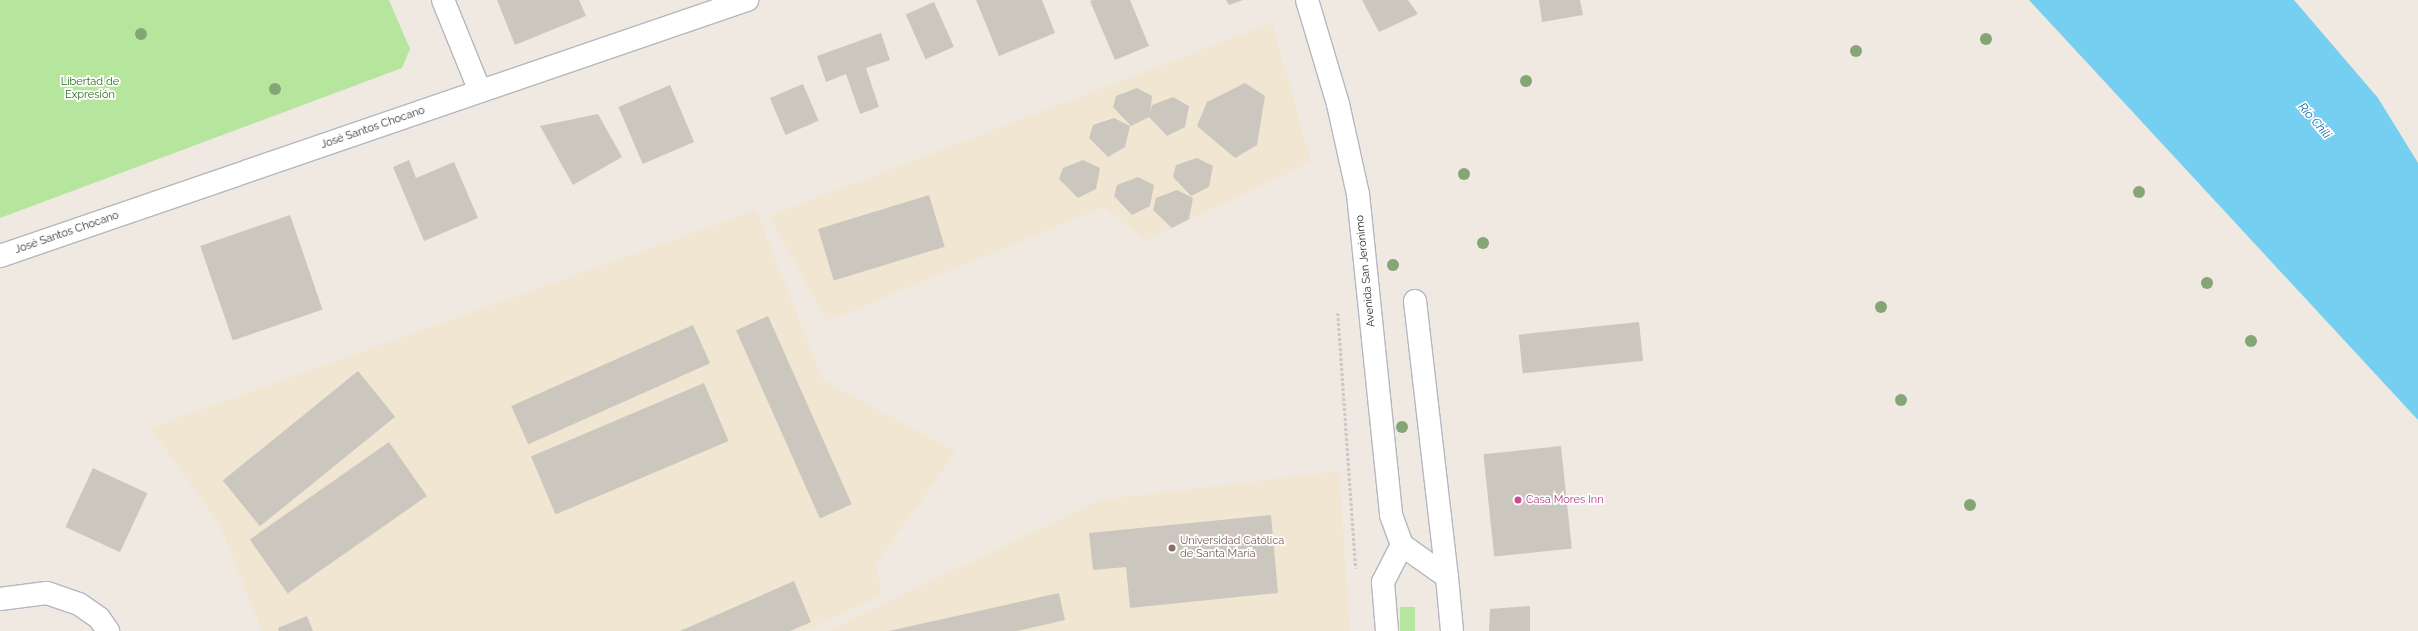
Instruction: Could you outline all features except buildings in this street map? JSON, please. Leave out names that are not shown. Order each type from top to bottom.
[{"type":"street","points":[[443,0],[480,91]]},
{"type":"street","name":"José Santos Chocano","points":[[0,256],[747,0]]},
{"type":"street","name":"Avenida San Jerónimo","points":[[1307,0],[1338,104],[1358,194],[1391,516],[1402,545]]},
{"type":"street","points":[[1415,300],[1452,631]]},
{"type":"street","points":[[1387,631],[1383,582],[1402,545],[1447,577]]},
{"type":"street","points":[[0,599],[47,593],[79,604],[99,618],[108,631]]},
{"type":"path","points":[[1338,309],[1357,576]]},
{"type":"shaded area","points":[[1272,23],[1311,162],[1146,240],[1104,207],[827,321],[769,216]]},
{"type":"shaded area","points":[[756,210],[823,380],[956,452],[876,563],[882,595],[804,631],[262,631],[220,525],[150,428]]},
{"type":"shaded area","name":"Universidad Católica de Santa María","points":[[1339,471],[1350,631],[827,631],[1100,500]]},
{"type":"green space","name":"Libertad de Expresión","points":[[0,0],[389,0],[410,49],[402,68],[0,218]]},
{"type":"green space","points":[[1400,607],[1415,607],[1415,631],[1400,631]]},
{"type":"water","name":"Río Chili","points":[[2029,0],[2294,0],[2378,98],[2418,163],[2418,420]]},
{"type":"place","name":"Casa Mores Inn","points":[[1518,500]]},
{"type":"place","name":"Universidad Católica de Santa María","points":[[1172,548]]}]
